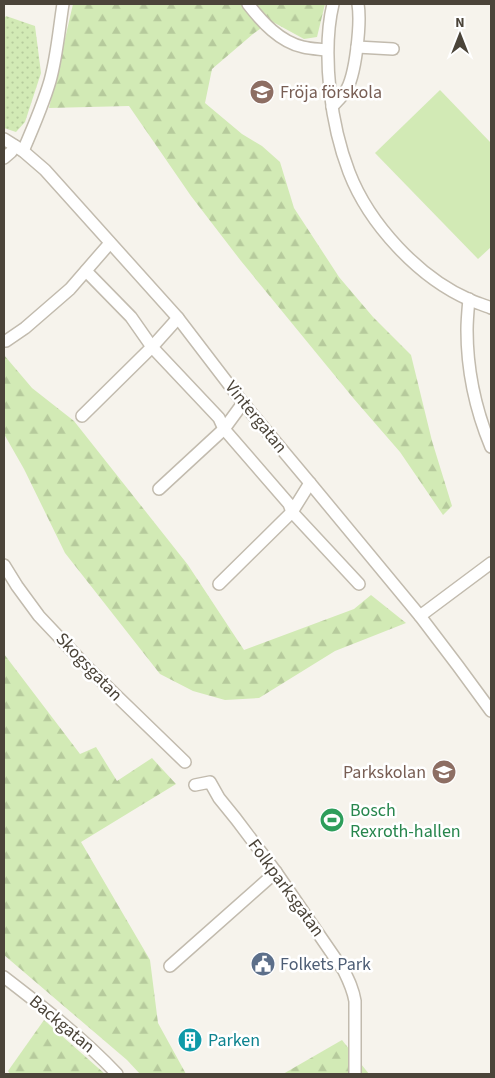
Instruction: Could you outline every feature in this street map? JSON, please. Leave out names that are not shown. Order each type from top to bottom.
[{"type":"street","points":[[54,4],[61,21]]},
{"type":"street","points":[[4,158],[19,148],[43,103],[50,80],[63,4]]},
{"type":"street","points":[[248,4],[270,28],[292,43],[305,48],[327,50]]},
{"type":"street","points":[[333,4],[328,30],[327,50],[332,106],[340,143],[350,175],[360,195],[378,223],[418,267],[445,286],[491,308]]},
{"type":"street","points":[[332,106],[346,91],[352,74],[357,48],[360,14],[358,4]]},
{"type":"street","points":[[357,48],[393,49]]},
{"type":"street","name":"Vintergatan","points":[[4,139],[19,148],[50,175],[178,318],[243,403],[420,616],[491,711]]},
{"type":"street","points":[[6,341],[25,328],[70,289],[110,243]]},
{"type":"street","points":[[86,271],[131,317],[152,347],[219,418],[224,429],[289,504],[292,512],[359,584]]},
{"type":"street","points":[[469,299],[467,330],[471,376],[476,401],[491,447]]},
{"type":"street","points":[[82,416],[152,347],[178,318]]},
{"type":"street","points":[[159,489],[224,429],[243,403]]},
{"type":"street","points":[[219,584],[292,512],[310,483]]},
{"type":"street","points":[[420,616],[491,563]]},
{"type":"street","name":"Skogsgatan","points":[[4,565],[17,586],[46,622],[90,670],[185,762]]},
{"type":"street","name":"Folkparksgatan","points":[[196,785],[210,782],[219,798],[276,872],[350,982],[354,992],[355,1074]]},
{"type":"street","points":[[170,966],[276,872]]},
{"type":"street","name":"Backgatan","points":[[4,977],[102,1058],[118,1074]]},
{"type":"green space","points":[[73,4],[325,4],[317,37],[304,39],[271,21],[253,34],[212,69],[205,103],[280,162],[294,208],[339,277],[373,317],[411,355],[432,441],[452,506],[443,515],[400,452],[241,261],[191,196],[129,106],[49,108]]},
{"type":"green space","points":[[6,16],[35,26],[41,73],[25,122],[16,132],[4,128],[4,19]]},
{"type":"green space","points":[[440,90],[491,143],[491,247],[478,259],[375,153]]},
{"type":"green space","points":[[4,355],[32,388],[74,421],[188,565],[244,650],[354,609],[371,595],[406,623],[335,651],[259,698],[225,700],[193,691],[160,674],[65,553],[24,469],[4,434]]},
{"type":"green space","points":[[4,654],[80,754],[96,747],[117,781],[152,758],[176,784],[81,842],[150,960],[158,1023],[186,1074],[140,1074],[127,1060],[4,955]]},
{"type":"green space","points":[[44,1020],[105,1074],[10,1074],[8,1071]]},
{"type":"green space","points":[[342,1040],[369,1074],[283,1074]]},
{"type":"place","name":"Fröja förskola","points":[[262,92]]},
{"type":"place","name":"Parkskolan","points":[[444,772]]},
{"type":"place","name":"Bosch Rexroth-hallen","points":[[332,820]]},
{"type":"place","name":"Folkets Park","points":[[263,964]]},
{"type":"place","name":"Parken","points":[[190,1040]]}]
